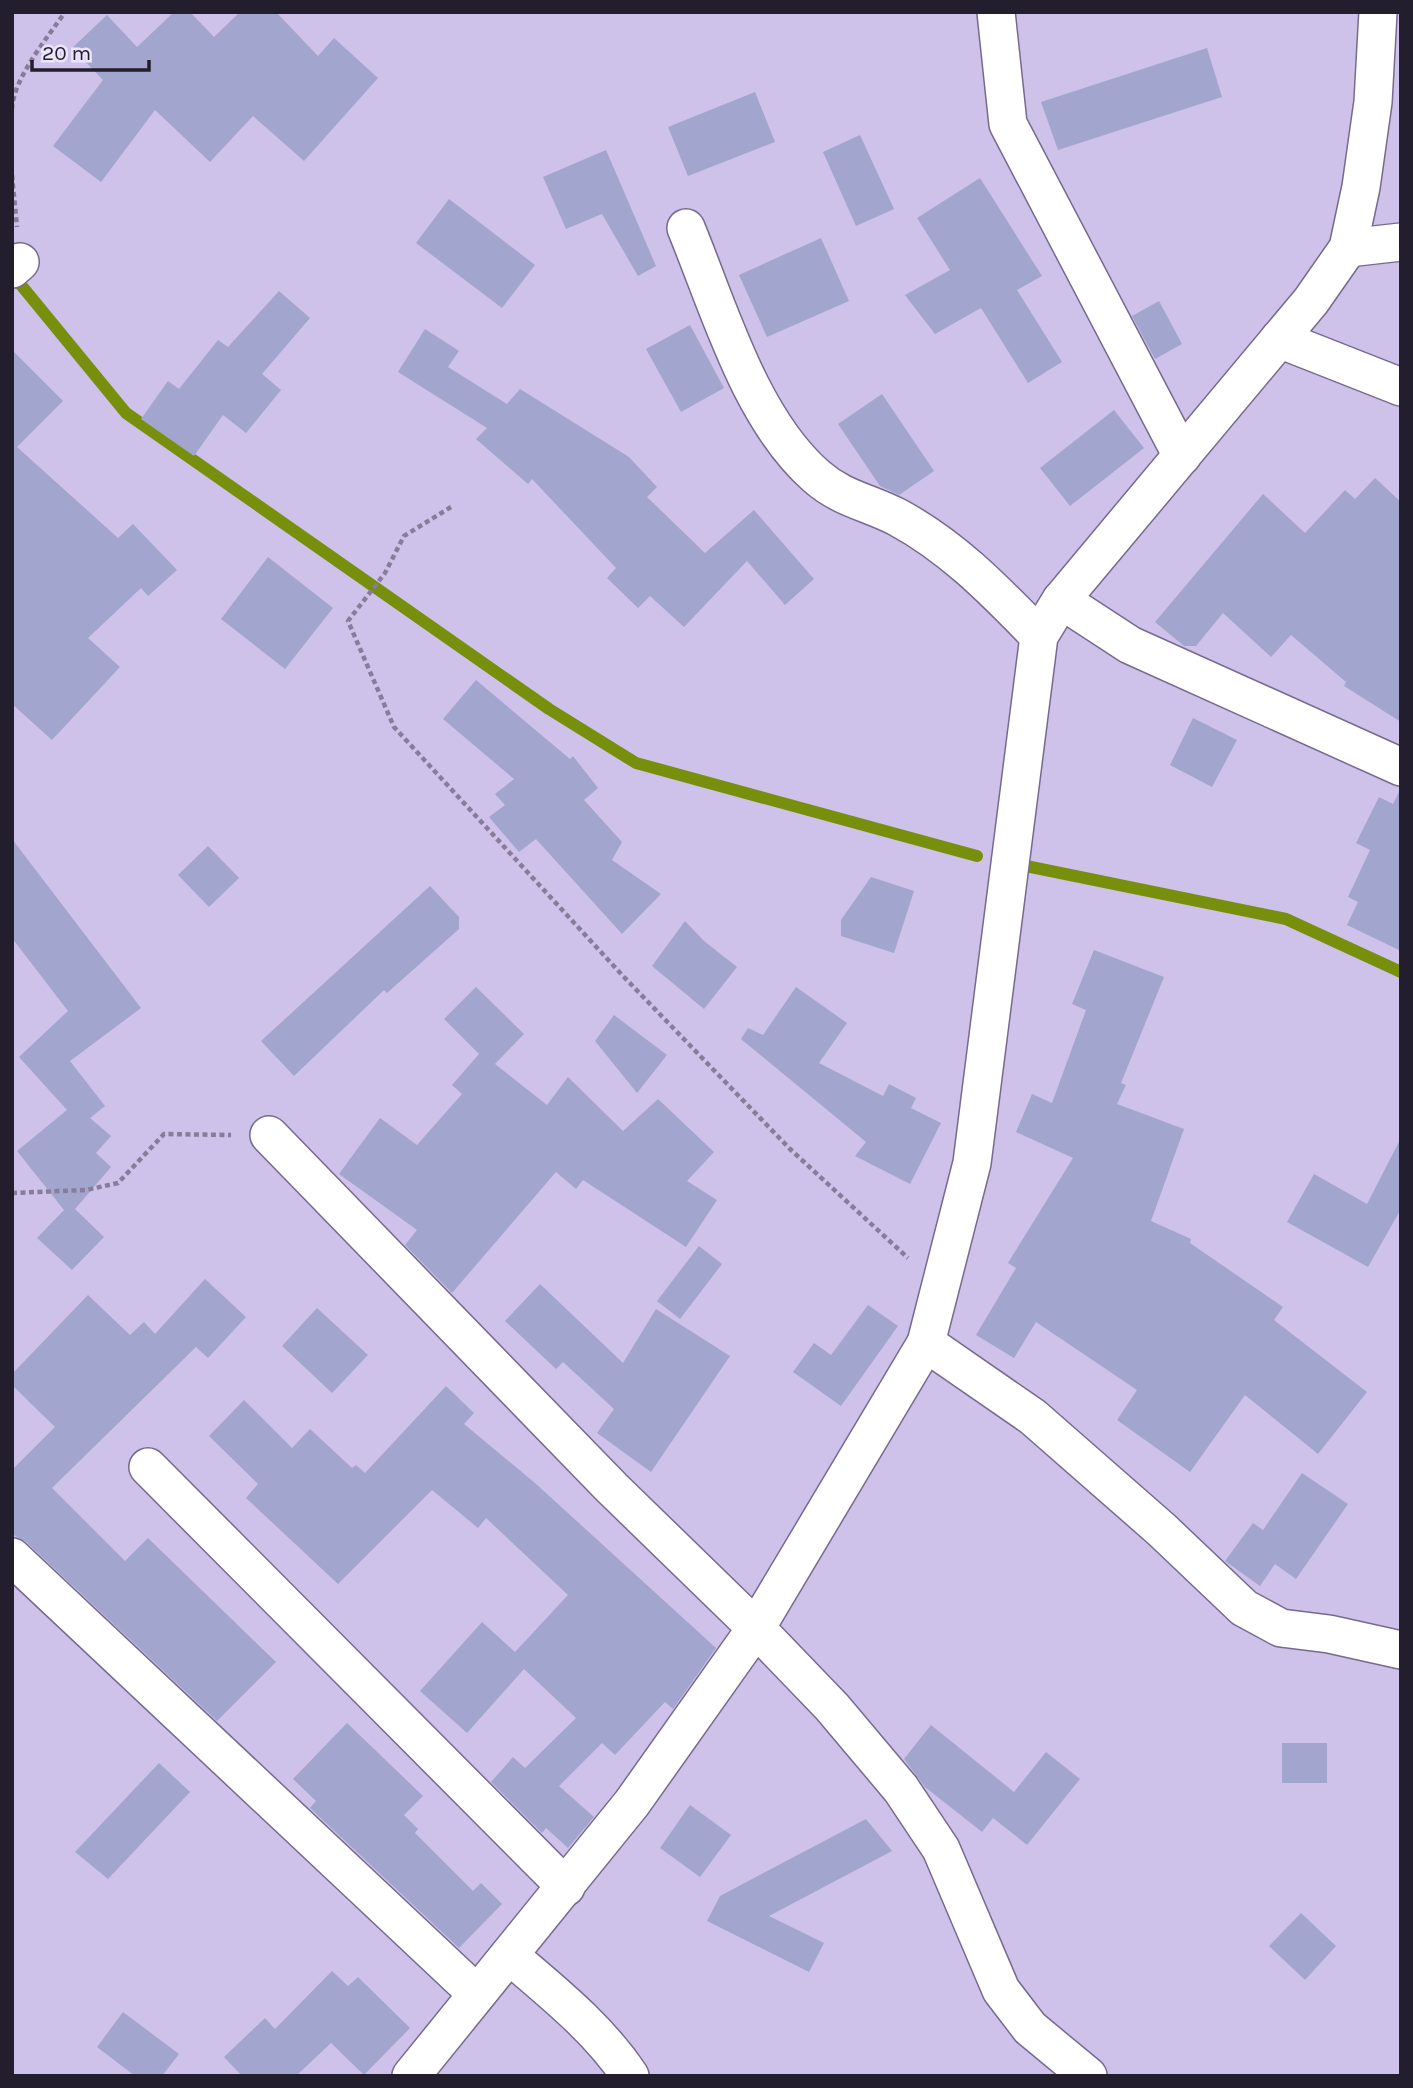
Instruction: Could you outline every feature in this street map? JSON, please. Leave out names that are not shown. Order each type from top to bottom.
[{"type":"street","points":[[996,12],[1007,124],[1182,456]]},
{"type":"street","points":[[411,2076],[632,1802],[756,1628],[926,1343],[942,1289],[972,1163],[1039,636],[1061,600],[1279,339],[1348,248],[1361,187],[1373,102],[1378,12]]},
{"type":"street","points":[[686,228],[747,375],[781,438],[814,474],[837,494],[896,517],[944,545],[983,578],[1039,636]]},
{"type":"street","points":[[1348,248],[1401,242]]},
{"type":"street","points":[[1279,339],[1401,387]]},
{"type":"street","points":[[1061,600],[1130,645],[1401,767]]},
{"type":"street","points":[[269,1135],[612,1488],[756,1628],[832,1707],[901,1789],[941,1849],[1001,1990],[1030,2028],[1088,2076]]},
{"type":"street","points":[[926,1343],[1033,1417],[1162,1530],[1244,1608],[1281,1628],[1329,1634],[1401,1650]]},
{"type":"street","points":[[148,1467],[566,1887]]},
{"type":"street","points":[[12,1556],[477,1994]]},
{"type":"street","points":[[509,1955],[584,2020],[615,2053],[630,2076]]},
{"type":"path","points":[[12,109],[12,100],[34,56],[65,12]]},
{"type":"path","points":[[12,175],[16,265]]},
{"type":"path","points":[[451,506],[404,536],[384,573],[348,621],[394,727],[623,976],[790,1149],[942,1289]]},
{"type":"path","points":[[12,1193],[86,1191],[118,1183],[164,1134],[269,1135]]},
{"type":"building","points":[[174,12],[190,12],[214,37],[240,12],[276,12],[318,56],[334,38],[378,78],[304,161],[253,116],[210,162],[155,110],[101,182],[53,146],[103,80],[72,48],[107,15],[137,47]]},
{"type":"building","points":[[1207,48],[1222,97],[1058,150],[1041,102]]},
{"type":"building","points":[[755,92],[775,142],[688,176],[668,127]]},
{"type":"building","points":[[860,135],[894,209],[856,226],[823,152]]},
{"type":"building","points":[[606,150],[656,266],[638,276],[602,214],[566,229],[543,177]]},
{"type":"building","points":[[980,178],[1042,276],[1017,290],[1062,362],[1028,383],[981,308],[935,334],[905,295],[950,270],[917,218]]},
{"type":"building","points":[[449,199],[535,265],[502,308],[416,243]]},
{"type":"building","points":[[821,238],[849,301],[767,337],[739,275]]},
{"type":"building","points":[[279,291],[310,318],[262,374],[281,390],[246,433],[223,415],[194,456],[141,419],[168,381],[179,389],[218,340],[228,347]]},
{"type":"building","points":[[1159,301],[1182,344],[1155,359],[1132,316]]},
{"type":"building","points":[[690,325],[724,388],[681,412],[646,349]]},
{"type":"building","points":[[425,329],[459,351],[448,367],[507,404],[520,389],[629,457],[657,487],[647,497],[705,553],[754,510],[814,579],[785,605],[747,561],[684,627],[650,596],[638,608],[607,578],[616,568],[532,479],[528,484],[476,439],[487,428],[398,372]]},
{"type":"building","points":[[12,350],[63,401],[17,447],[118,538],[133,524],[177,570],[148,596],[141,588],[88,638],[120,667],[52,740],[12,704]]},
{"type":"building","points":[[882,394],[934,471],[899,495],[880,486],[838,424]]},
{"type":"building","points":[[1114,410],[1144,448],[1070,506],[1040,468]]},
{"type":"building","points":[[1375,478],[1401,502],[1401,722],[1344,686],[1346,682],[1291,635],[1271,657],[1223,613],[1196,646],[1184,646],[1155,622],[1263,494],[1305,533],[1345,490],[1355,499]]},
{"type":"building","points":[[268,557],[333,608],[285,669],[221,619]]},
{"type":"building","points":[[476,680],[570,759],[573,756],[598,788],[584,800],[622,842],[612,860],[661,894],[622,934],[536,839],[519,852],[489,817],[505,805],[495,794],[514,779],[443,719]]},
{"type":"building","points":[[1193,718],[1237,740],[1212,787],[1170,765]]},
{"type":"building","points":[[1401,788],[1401,951],[1347,925],[1358,902],[1348,897],[1370,850],[1356,843],[1379,797],[1393,804]]},
{"type":"building","points":[[12,839],[141,1008],[70,1061],[105,1106],[90,1118],[111,1136],[96,1153],[111,1167],[75,1209],[104,1237],[72,1270],[37,1238],[64,1210],[17,1151],[67,1110],[19,1057],[68,1011],[12,938]]},
{"type":"building","points":[[208,846],[239,878],[209,907],[178,875]]},
{"type":"building","points":[[871,877],[914,891],[894,953],[841,936],[841,920]]},
{"type":"building","points":[[430,886],[459,917],[459,929],[387,993],[384,990],[294,1076],[261,1041]]},
{"type":"building","points":[[685,921],[704,941],[737,967],[704,1009],[652,966]]},
{"type":"building","points":[[1094,950],[1164,977],[1121,1083],[1126,1085],[1117,1104],[1184,1129],[1151,1221],[1191,1239],[1190,1243],[1283,1307],[1274,1320],[1367,1392],[1318,1454],[1245,1395],[1190,1472],[1117,1420],[1137,1390],[1036,1322],[1014,1358],[976,1335],[1016,1268],[1008,1263],[1073,1158],[1016,1132],[1032,1094],[1052,1103],[1086,1010],[1072,1004]]},
{"type":"building","points":[[476,987],[524,1034],[495,1064],[547,1105],[568,1077],[623,1131],[658,1099],[714,1152],[687,1181],[717,1200],[686,1247],[583,1180],[576,1189],[556,1172],[452,1293],[405,1245],[417,1230],[339,1174],[380,1118],[417,1145],[462,1094],[452,1085],[479,1054],[444,1019]]},
{"type":"building","points":[[796,987],[847,1023],[819,1063],[883,1096],[889,1084],[916,1098],[911,1108],[941,1123],[910,1184],[855,1156],[866,1142],[741,1039],[748,1028],[763,1035]]},
{"type":"building","points":[[614,1015],[667,1055],[637,1093],[595,1041]]},
{"type":"building","points":[[1401,1138],[1401,1209],[1368,1267],[1287,1222],[1314,1174],[1367,1204]]},
{"type":"building","points":[[699,1246],[722,1264],[680,1319],[657,1301]]},
{"type":"building","points":[[205,1279],[246,1317],[208,1358],[196,1347],[52,1488],[125,1561],[148,1538],[276,1662],[217,1721],[26,1542],[12,1534],[12,1470],[55,1427],[12,1385],[12,1374],[88,1295],[130,1335],[144,1322],[155,1334]]},
{"type":"building","points":[[540,1284],[623,1363],[656,1309],[730,1356],[651,1472],[597,1433],[614,1409],[563,1362],[556,1369],[505,1321]]},
{"type":"building","points":[[868,1305],[898,1326],[841,1406],[793,1372],[814,1343],[831,1355]]},
{"type":"building","points":[[317,1308],[368,1355],[332,1393],[282,1346]]},
{"type":"building","points":[[446,1386],[474,1413],[464,1424],[535,1483],[716,1648],[673,1709],[665,1702],[615,1755],[602,1743],[559,1786],[594,1817],[568,1848],[546,1828],[542,1833],[491,1782],[513,1757],[525,1768],[576,1718],[524,1669],[467,1733],[420,1691],[482,1622],[515,1652],[568,1595],[486,1518],[478,1528],[432,1490],[338,1584],[246,1498],[258,1484],[209,1436],[244,1400],[292,1448],[310,1429],[352,1468],[356,1465],[365,1473]]},
{"type":"building","points":[[1302,1473],[1348,1504],[1296,1579],[1275,1564],[1260,1586],[1225,1561],[1253,1523],[1263,1530]]},
{"type":"building","points":[[347,1723],[423,1796],[404,1815],[418,1829],[415,1833],[473,1891],[481,1883],[502,1904],[459,1948],[310,1808],[316,1801],[293,1779]]},
{"type":"building","points":[[931,1725],[1014,1792],[1046,1752],[1080,1779],[1027,1845],[993,1818],[982,1832],[925,1787],[904,1759]]},
{"type":"building","points":[[1282,1743],[1327,1743],[1327,1783],[1282,1783]]},
{"type":"building","points":[[159,1763],[190,1792],[108,1879],[75,1852]]},
{"type":"building","points":[[690,1805],[731,1835],[700,1877],[660,1848]]},
{"type":"building","points":[[866,1819],[892,1851],[769,1916],[824,1943],[809,1972],[707,1921],[720,1896]]},
{"type":"building","points":[[1301,1913],[1336,1946],[1305,1980],[1269,1946]]},
{"type":"building","points":[[332,1971],[348,1986],[358,1977],[410,2028],[364,2075],[331,2043],[296,2076],[242,2076],[224,2057],[265,2018],[275,2029]]},
{"type":"building","points":[[123,2012],[179,2054],[162,2076],[135,2076],[97,2047]]},
{"type":"waterway","points":[[12,274],[126,413],[549,709],[636,763],[977,856]]},
{"type":"waterway","points":[[1026,866],[1286,919],[1401,972]]}]
